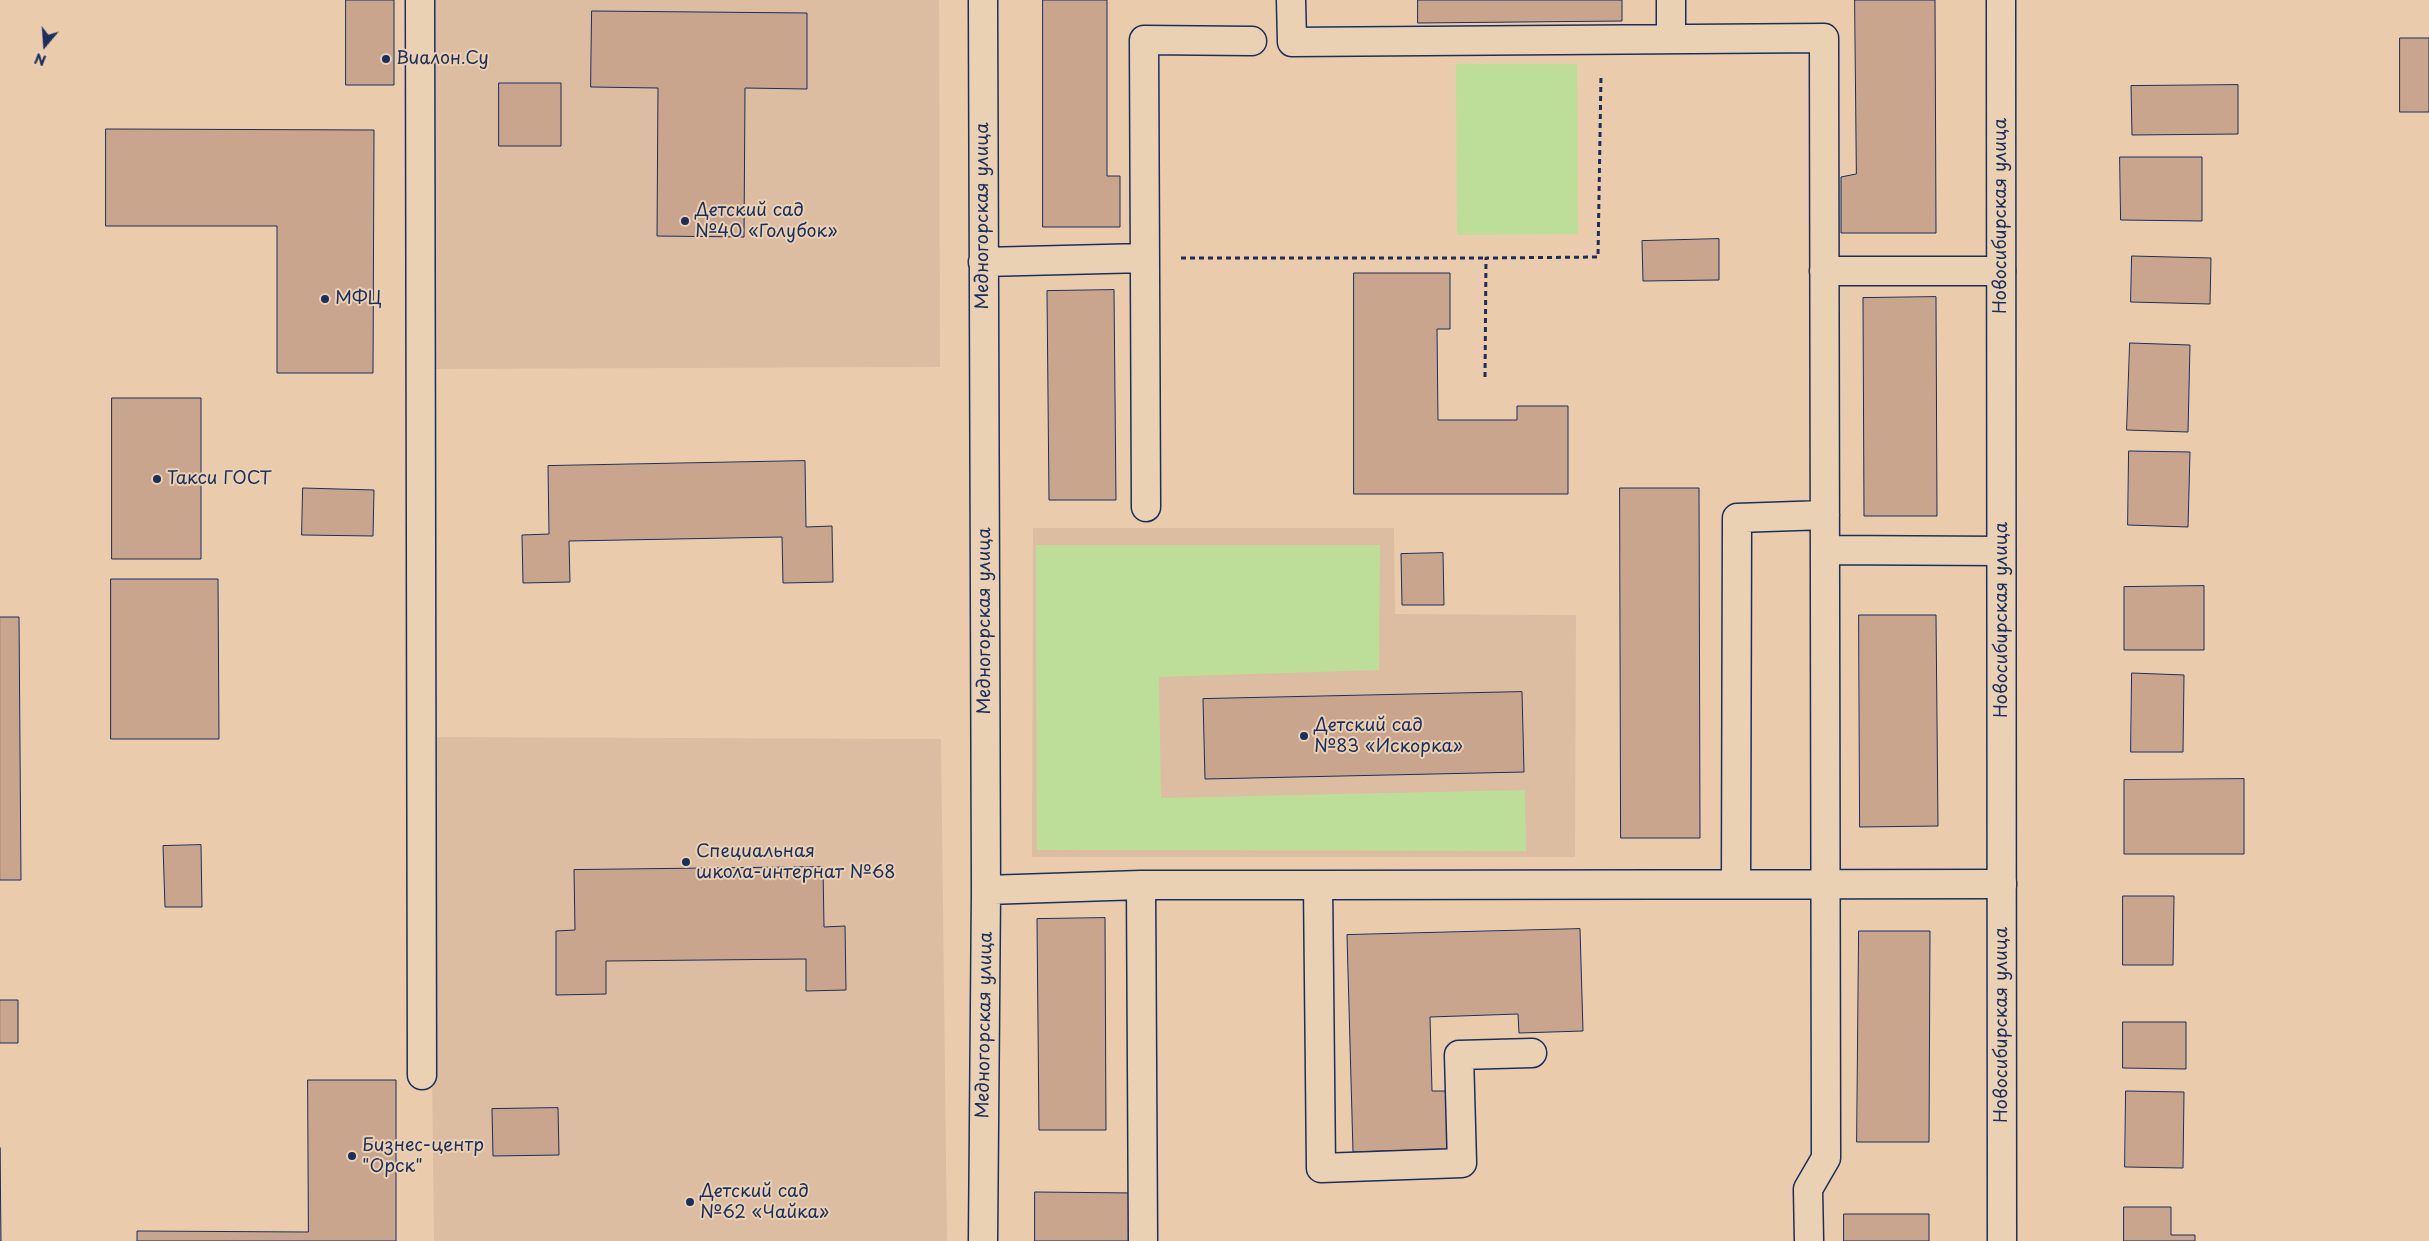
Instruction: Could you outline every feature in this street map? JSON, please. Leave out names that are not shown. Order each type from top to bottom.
[{"type":"main road","points":[[420,0],[422,1075]]},
{"type":"main road","name":"Медногорская улица","points":[[983,0],[986,890],[983,1241]]},
{"type":"main road","points":[[1291,0],[1292,42],[1824,38],[1826,1158],[1808,1189],[1809,1241]]},
{"type":"main road","points":[[1671,0],[1671,38]]},
{"type":"main road","name":"Новосибирская улица","points":[[2001,0],[2002,1241]]},
{"type":"main road","points":[[1146,507],[1144,40],[1252,41]]},
{"type":"main road","points":[[983,262],[1145,258]]},
{"type":"main road","points":[[1824,272],[2001,271]]},
{"type":"main road","points":[[1736,884],[1737,518],[1825,515]]},
{"type":"main road","points":[[1825,550],[2002,551]]},
{"type":"main road","points":[[986,890],[1141,886],[2002,884]]},
{"type":"main road","points":[[1318,885],[1321,1168],[1462,1163],[1459,1056],[1532,1054]]},
{"type":"main road","points":[[1141,886],[1143,1241]]},
{"type":"path","points":[[1145,258],[1598,257],[1602,39]]},
{"type":"path","points":[[1485,377],[1486,258]]},
{"type":"shaded area","name":"Детский сад №40 «Голубок»","points":[[432,0],[939,0],[940,367],[430,369]]},
{"type":"shaded area","name":"Детский сад №83 «Искорка»","points":[[1033,528],[1394,528],[1395,614],[1576,615],[1575,857],[1032,857]]},
{"type":"shaded area","name":"Специальная школа-интернат №68","points":[[428,737],[941,739],[947,1241],[434,1241]]},
{"type":"green space","points":[[1456,64],[1577,64],[1578,234],[1457,235]]},
{"type":"green space","points":[[1036,545],[1380,545],[1379,670],[1159,677],[1161,798],[1525,790],[1526,851],[1037,850]]},
{"type":"building","points":[[346,0],[394,0],[394,85],[346,85]]},
{"type":"building","points":[[1043,0],[1107,0],[1107,176],[1120,176],[1120,227],[1043,227]]},
{"type":"building","points":[[1418,0],[1622,0],[1622,21],[1418,23]]},
{"type":"building","points":[[1855,0],[1935,0],[1936,233],[1841,233],[1841,177],[1856,174]]},
{"type":"building","points":[[592,11],[807,13],[807,89],[745,88],[744,237],[657,236],[658,88],[591,87]]},
{"type":"building","points":[[2400,38],[2429,38],[2429,112],[2400,112]]},
{"type":"building","points":[[499,83],[561,83],[561,146],[499,146]]},
{"type":"building","points":[[2238,85],[2238,134],[2132,135],[2131,86]]},
{"type":"building","name":"МФЦ","points":[[106,129],[374,130],[373,373],[277,373],[277,226],[106,226]]},
{"type":"building","points":[[2120,157],[2202,157],[2202,221],[2121,220]]},
{"type":"building","points":[[1719,239],[1719,280],[1643,281],[1642,241]]},
{"type":"building","points":[[2132,256],[2211,258],[2210,304],[2131,302]]},
{"type":"building","points":[[1354,273],[1450,273],[1450,329],[1437,329],[1438,420],[1517,420],[1517,406],[1568,406],[1568,494],[1354,494]]},
{"type":"building","points":[[1114,290],[1116,500],[1049,500],[1047,291]]},
{"type":"building","points":[[1936,297],[1937,516],[1864,516],[1863,298]]},
{"type":"building","points":[[2130,343],[2190,345],[2188,432],[2127,430]]},
{"type":"building","name":"Такси ГОСТ","points":[[112,398],[201,398],[201,559],[112,559]]},
{"type":"building","points":[[2129,451],[2190,452],[2188,527],[2128,525]]},
{"type":"building","points":[[805,461],[806,527],[832,526],[833,582],[783,583],[782,537],[569,541],[570,582],[523,583],[522,535],[549,534],[548,466]]},
{"type":"building","points":[[303,488],[374,490],[373,536],[302,535]]},
{"type":"building","points":[[1620,488],[1699,488],[1700,838],[1621,838]]},
{"type":"building","points":[[1443,553],[1444,605],[1402,605],[1401,554]]},
{"type":"building","points":[[111,579],[218,579],[219,739],[111,739]]},
{"type":"building","points":[[2204,586],[2204,650],[2124,650],[2124,587]]},
{"type":"building","points":[[1859,615],[1936,615],[1938,826],[1860,827]]},
{"type":"building","points":[[0,617],[19,617],[21,880],[0,880]]},
{"type":"building","points":[[2132,673],[2184,675],[2183,752],[2131,752]]},
{"type":"building","points":[[1522,692],[1524,772],[1205,779],[1203,699]]},
{"type":"building","points":[[2244,779],[2244,854],[2124,854],[2124,780]]},
{"type":"building","points":[[201,845],[202,907],[165,907],[163,846]]},
{"type":"building","points":[[823,867],[824,927],[845,926],[846,990],[806,991],[806,959],[606,961],[606,994],[556,995],[556,931],[575,930],[574,870]]},
{"type":"building","points":[[2123,896],[2174,896],[2173,965],[2123,965]]},
{"type":"building","points":[[1105,918],[1106,1130],[1039,1130],[1037,919]]},
{"type":"building","points":[[1580,929],[1583,1031],[1519,1033],[1518,1014],[1430,1017],[1432,1091],[1446,1091],[1448,1149],[1353,1152],[1347,935]]},
{"type":"building","points":[[1859,931],[1930,931],[1929,1142],[1857,1142]]},
{"type":"building","points":[[0,1000],[18,1000],[18,1043],[0,1043]]},
{"type":"building","points":[[2123,1022],[2186,1022],[2186,1069],[2123,1068]]},
{"type":"building","name":"Бизнес-центр \"Орск\"","points":[[308,1080],[396,1080],[396,1241],[137,1241],[137,1231],[308,1232]]},
{"type":"building","points":[[2126,1091],[2184,1092],[2183,1168],[2125,1167]]},
{"type":"building","points":[[558,1108],[559,1155],[493,1156],[492,1109]]},
{"type":"building","points":[[0,1148],[1,1241],[0,1241]]},
{"type":"building","points":[[1035,1192],[1135,1193],[1135,1241],[1035,1241]]},
{"type":"building","points":[[2124,1207],[2171,1207],[2171,1235],[2195,1235],[2195,1241],[2124,1241]]},
{"type":"building","points":[[1844,1214],[1929,1214],[1929,1241],[1844,1241]]},
{"type":"place","name":"Виалон.Су","points":[[386,59]]},
{"type":"place","name":"Детский сад №40 «Голубок»","points":[[685,221]]},
{"type":"place","name":"МФЦ","points":[[325,299]]},
{"type":"place","name":"Такси ГОСТ","points":[[157,479]]},
{"type":"place","name":"Детский сад №83 «Искорка»","points":[[1304,736]]},
{"type":"place","name":"Специальная школа-интернат №68","points":[[686,862]]},
{"type":"place","name":"Бизнес-центр \"Орск\"","points":[[352,1156]]},
{"type":"place","name":"Детский сад №62 «Чайка»","points":[[690,1202]]}]
